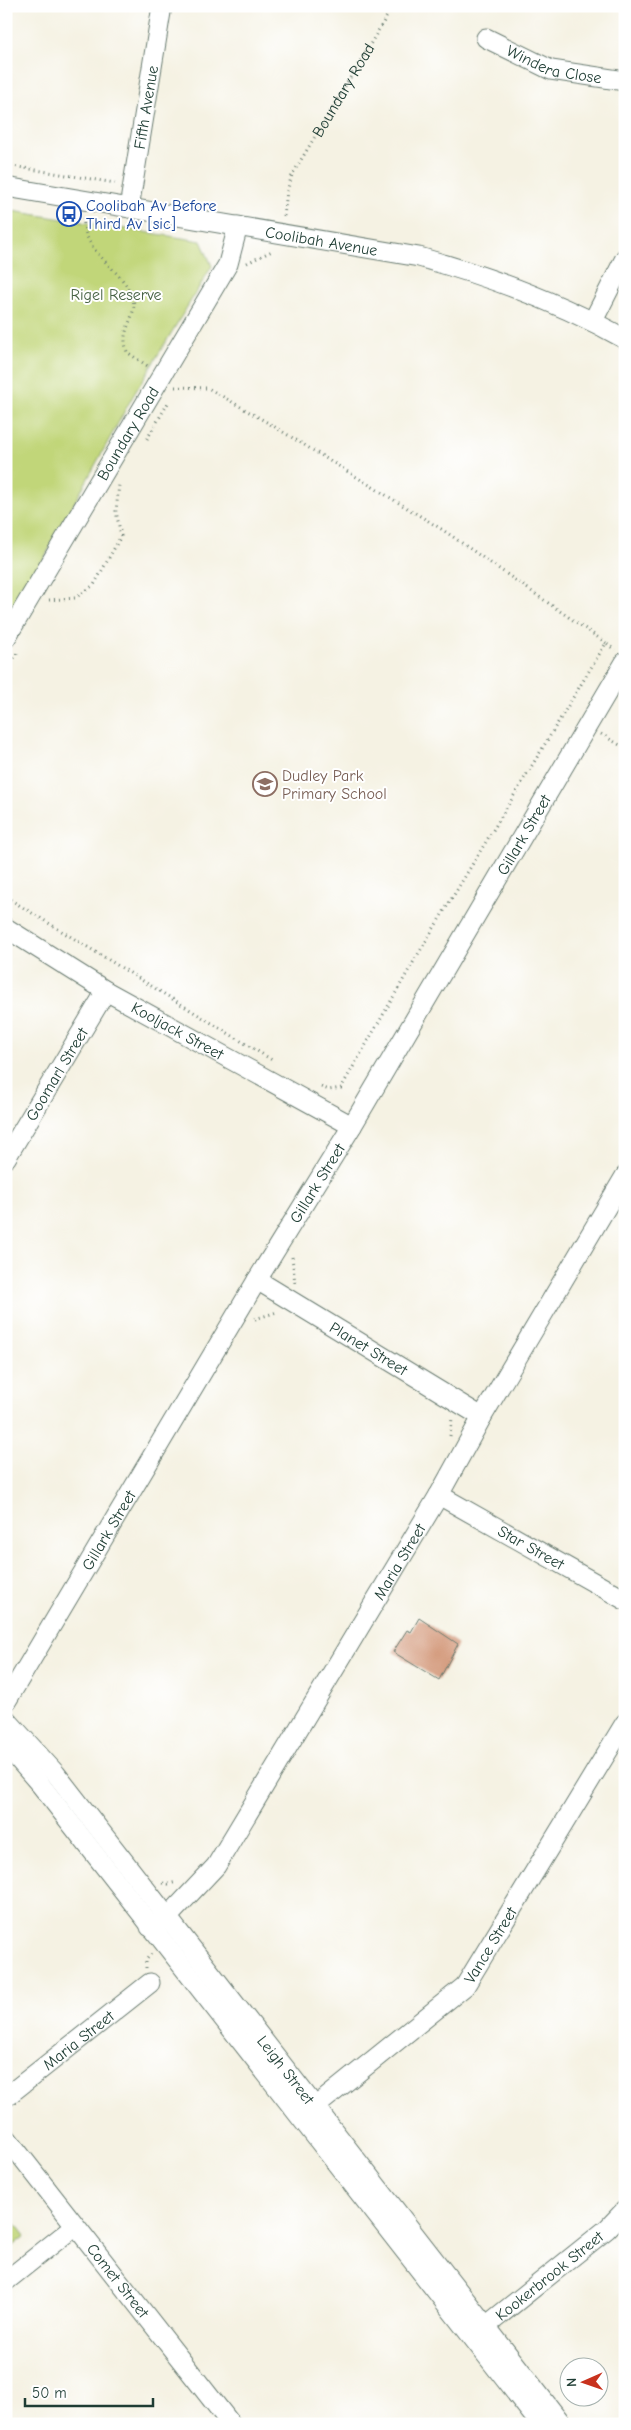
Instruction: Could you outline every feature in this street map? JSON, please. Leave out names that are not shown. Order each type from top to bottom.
[{"type":"street","name":"Fifth Avenue","points":[[129,208],[162,6]]},
{"type":"street","name":"Windera Close","points":[[486,38],[551,70],[625,81]]},
{"type":"street","name":"Coolibah Avenue","points":[[6,187],[238,226],[280,223],[464,269],[526,291],[593,320],[625,338]]},
{"type":"street","name":"Boundary Road","points":[[13,642],[170,381],[228,264],[238,226]]},
{"type":"street","points":[[593,320],[625,258]]},
{"type":"street","name":"Gillark Street","points":[[6,1702],[257,1280],[352,1126],[586,725],[622,657]]},
{"type":"street","name":"Kooljack Street","points":[[6,928],[106,991],[352,1126]]},
{"type":"street","name":"Goomarl Street","points":[[6,1158],[106,991]]},
{"type":"street","name":"Maria Street","points":[[150,1927],[167,1918],[216,1866],[439,1495],[482,1417],[625,1176]]},
{"type":"street","name":"Planet Street","points":[[257,1280],[482,1417]]},
{"type":"street","name":"Star Street","points":[[439,1495],[625,1600]]},
{"type":"street","name":"Leigh Street","points":[[6,1719],[56,1774],[167,1918],[307,2111],[478,2330],[562,2424]]},
{"type":"street","name":"Vance Street","points":[[307,2111],[465,1986],[625,1723]]},
{"type":"street","name":"Leigh Street","points":[[6,1745],[40,1784],[150,1927],[307,2111]]},
{"type":"street","name":"Maria Street","points":[[6,2097],[150,1983]]},
{"type":"street","name":"Comet Street","points":[[6,2137],[231,2424]]},
{"type":"street","name":"Kookerbrook Street","points":[[478,2330],[607,2229],[625,2210]]},
{"type":"street","points":[[6,2281],[75,2226]]},
{"type":"street","name":"Leigh Street","points":[[478,2330],[540,2424]]},
{"type":"path","name":"Boundary Road","points":[[280,223],[292,174],[394,6]]},
{"type":"path","points":[[6,165],[115,183]]},
{"type":"path","points":[[84,217],[83,224],[95,252],[127,288],[133,300],[132,321],[124,339],[127,352],[170,381],[208,388],[443,530],[606,643],[622,657]]},
{"type":"path","points":[[243,270],[248,262],[278,248],[280,223]]},
{"type":"path","points":[[170,381],[171,393]]},
{"type":"path","points":[[143,446],[170,400]]},
{"type":"path","points":[[44,608],[49,600],[75,598],[94,584],[121,536],[116,510],[118,487],[123,479]]},
{"type":"path","points":[[6,671],[13,642]]},
{"type":"path","points":[[313,1085],[329,1090],[341,1088],[414,961],[606,643]]},
{"type":"path","points":[[586,725],[625,748]]},
{"type":"path","points":[[6,897],[274,1061]]},
{"type":"green space","name":"Rigel Reserve","points":[[6,210],[201,241],[212,266],[133,396],[6,628]]},
{"type":"green space","points":[[6,2211],[25,2236],[6,2251]]},
{"type":"building","points":[[419,1618],[458,1644],[439,1680],[393,1652],[407,1630],[411,1632]]},
{"type":"place","name":"Coolibah Av Before Third Av [sic]","points":[[69,214]]},
{"type":"place","name":"Dudley Park Primary School","points":[[265,784]]}]
